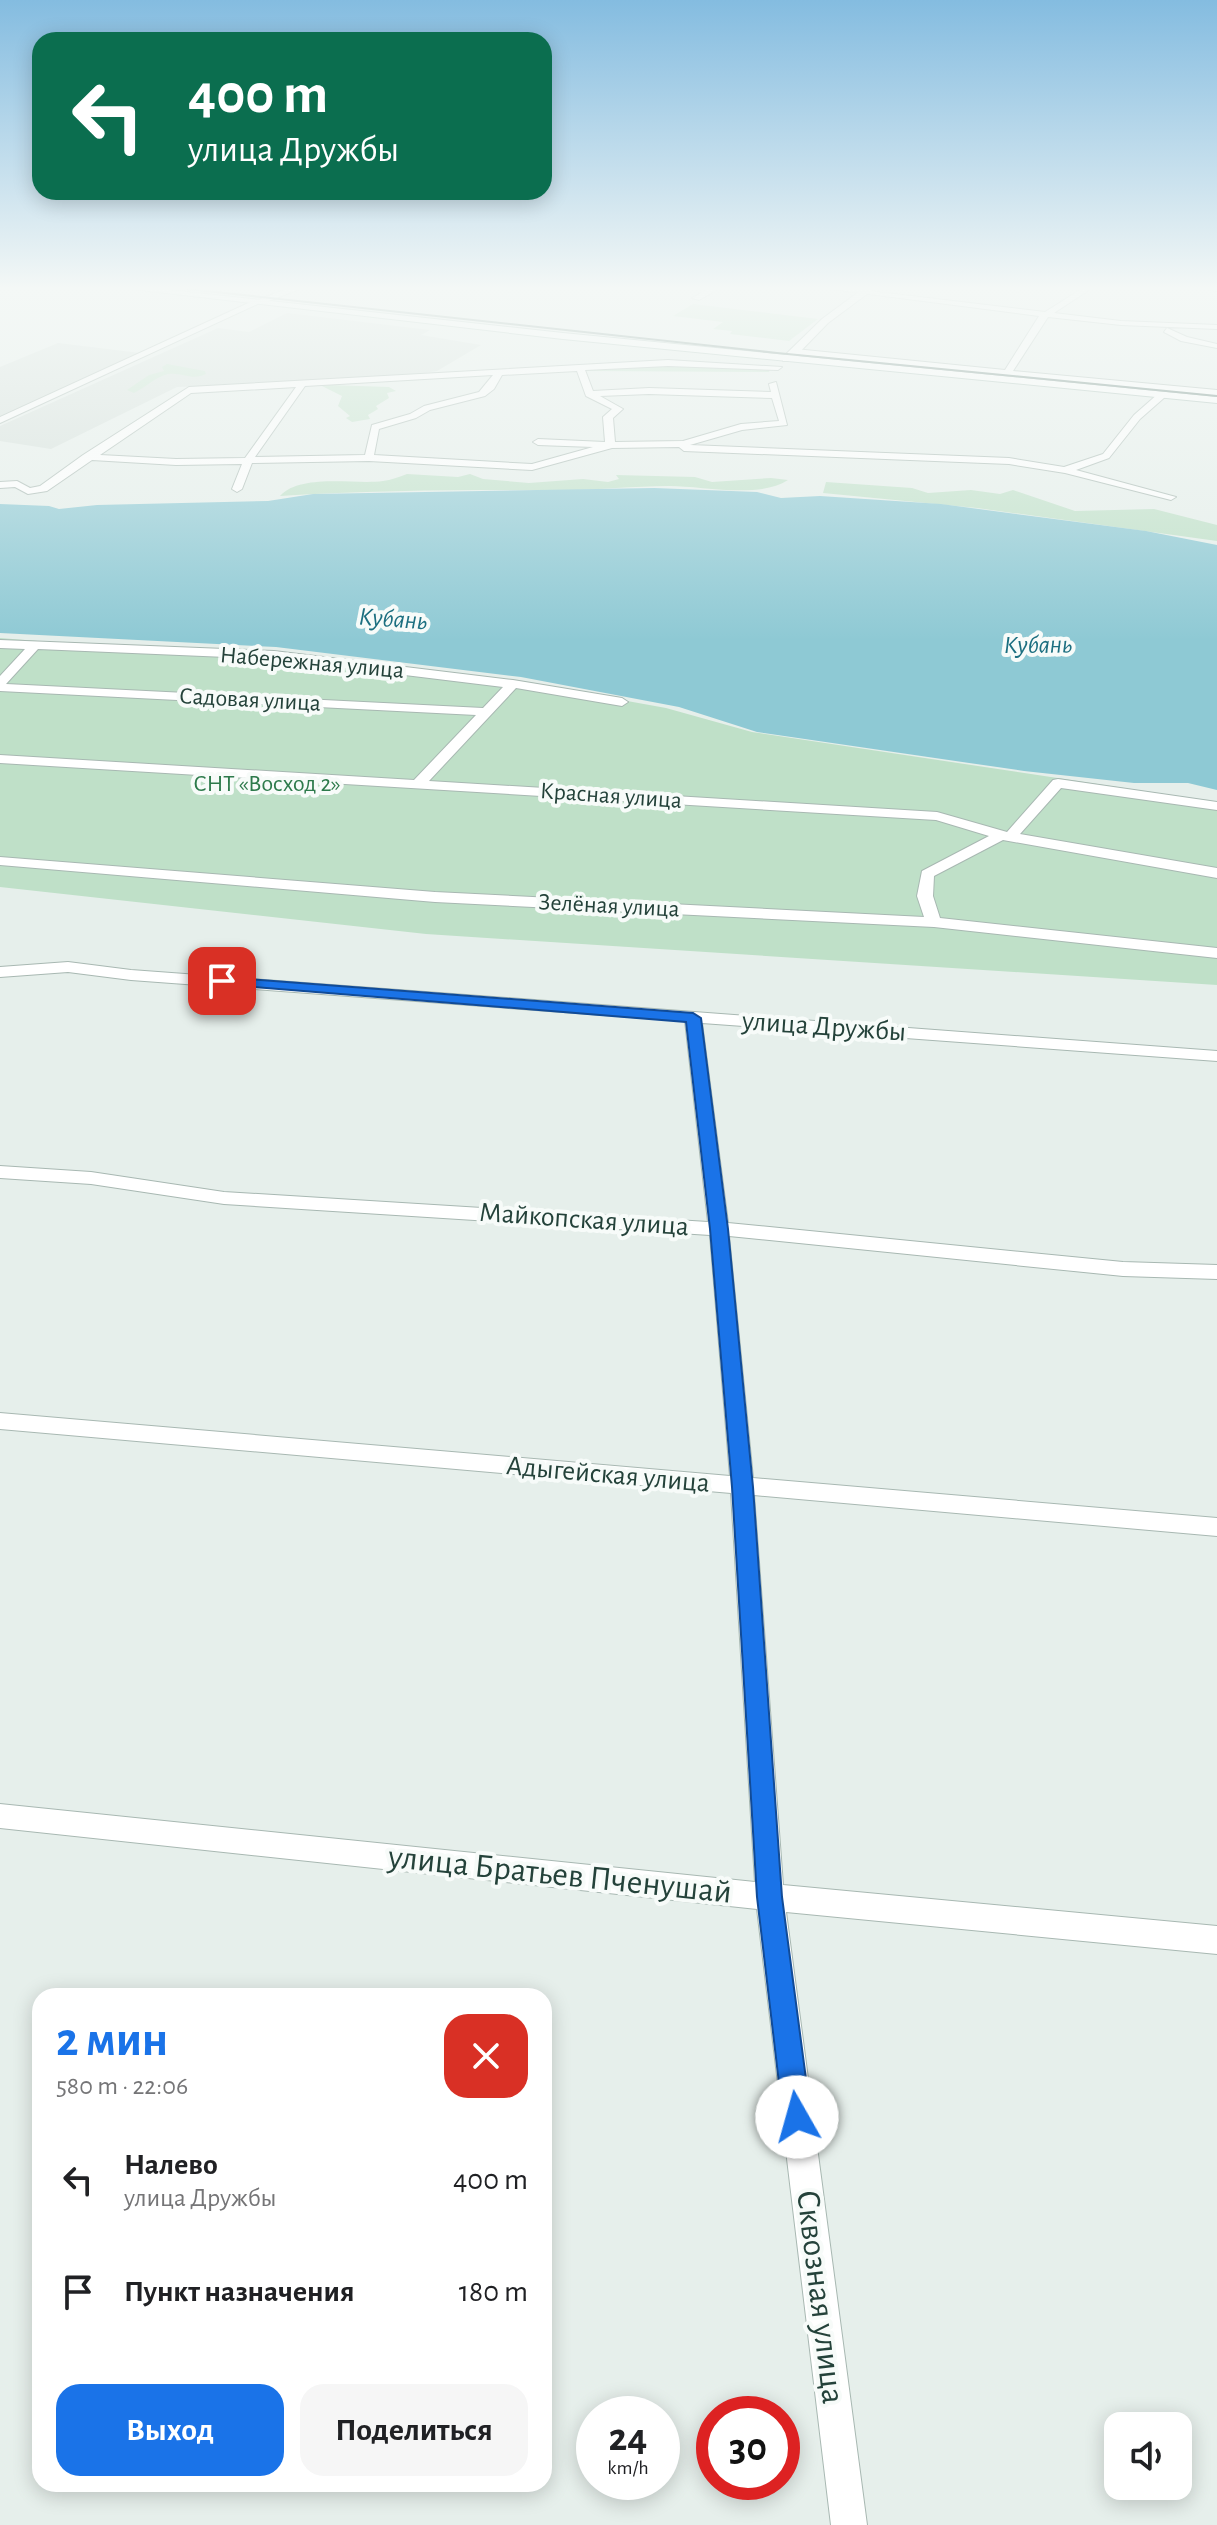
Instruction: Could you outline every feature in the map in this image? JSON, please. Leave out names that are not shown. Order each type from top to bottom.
[{"type":"street","points":[[0,420],[31,406]]},
{"type":"street","points":[[0,485],[17,484],[28,491],[43,489],[165,406]]},
{"type":"street","points":[[237,489],[248,460],[286,406]]},
{"type":"street","points":[[369,458],[375,427],[436,406]]},
{"type":"street","points":[[610,445],[608,417],[618,409],[612,406]]},
{"type":"street","points":[[538,442],[684,444],[741,427],[784,423],[778,406]]},
{"type":"street","points":[[1065,470],[1106,456],[1150,406]]},
{"type":"street","points":[[684,444],[684,448],[1009,461],[1065,470],[1171,497]]},
{"type":"street","points":[[86,457],[176,462],[369,458],[532,467],[610,445]]},
{"type":"street","name":"Набережная улица","points":[[0,644],[274,655],[513,684],[622,702]]},
{"type":"street","points":[[0,685],[33,647]]},
{"type":"street","points":[[418,784],[513,684]]},
{"type":"street","name":"Садовая улица","points":[[0,685],[485,712]]},
{"type":"street","name":"Красная улица","points":[[0,759],[937,816],[1006,836],[1217,873]]},
{"type":"street","points":[[934,922],[925,896],[927,874],[1006,836],[1058,783],[1217,806]]},
{"type":"street","name":"Зелёная улица","points":[[0,861],[435,897],[934,922],[1217,953]]},
{"type":"street","name":"улица Дружбы","points":[[2,976],[68,967],[131,975],[1217,1056]]},
{"type":"street","name":"Сквозная улица","points":[[693,1018],[719,1229],[742,1487],[770,1897],[849,2525]]},
{"type":"street","name":"Майкопская улица","points":[[0,1172],[91,1178],[224,1198],[719,1229],[1123,1269],[1217,1272]]},
{"type":"street","name":"Адыгейская улица","points":[[0,1421],[1217,1527]]},
{"type":"street","name":"улица Братьев Пченушай","points":[[0,1816],[770,1897],[1217,1940]]},
{"type":"shaded area","points":[[0,406],[24,406],[0,417]]},
{"type":"shaded area","points":[[45,406],[139,406],[51,449],[0,441],[0,426]]},
{"type":"green space","points":[[338,406],[376,406],[378,409],[368,415],[370,419],[352,422],[346,418],[350,416]]},
{"type":"green space","points":[[407,474],[458,477],[470,474],[483,479],[529,483],[583,479],[608,482],[619,479],[616,475],[695,477],[712,482],[771,478],[788,480],[776,486],[747,490],[669,486],[280,496],[289,489],[315,482],[372,482]]},
{"type":"green space","points":[[826,482],[912,488],[928,493],[971,490],[1000,494],[1013,490],[1075,511],[1154,509],[1217,525],[1217,541],[977,508],[823,493]]},
{"type":"green space","name":"СНТ «Восход 2»","points":[[0,638],[137,649],[212,649],[522,682],[666,708],[752,732],[1217,802],[1217,985],[426,934],[0,887]]},
{"type":"water","name":"Кубань","points":[[654,488],[757,492],[781,498],[820,496],[941,504],[1146,531],[1217,545],[1217,790],[1188,783],[1134,783],[1024,771],[757,732],[679,707],[521,677],[276,647],[0,633],[0,504],[59,509],[97,505],[268,501],[313,494]]},
{"type":"route","points":[[222,981],[693,1018],[719,1229],[742,1487],[770,1897],[797,2117]]}]
